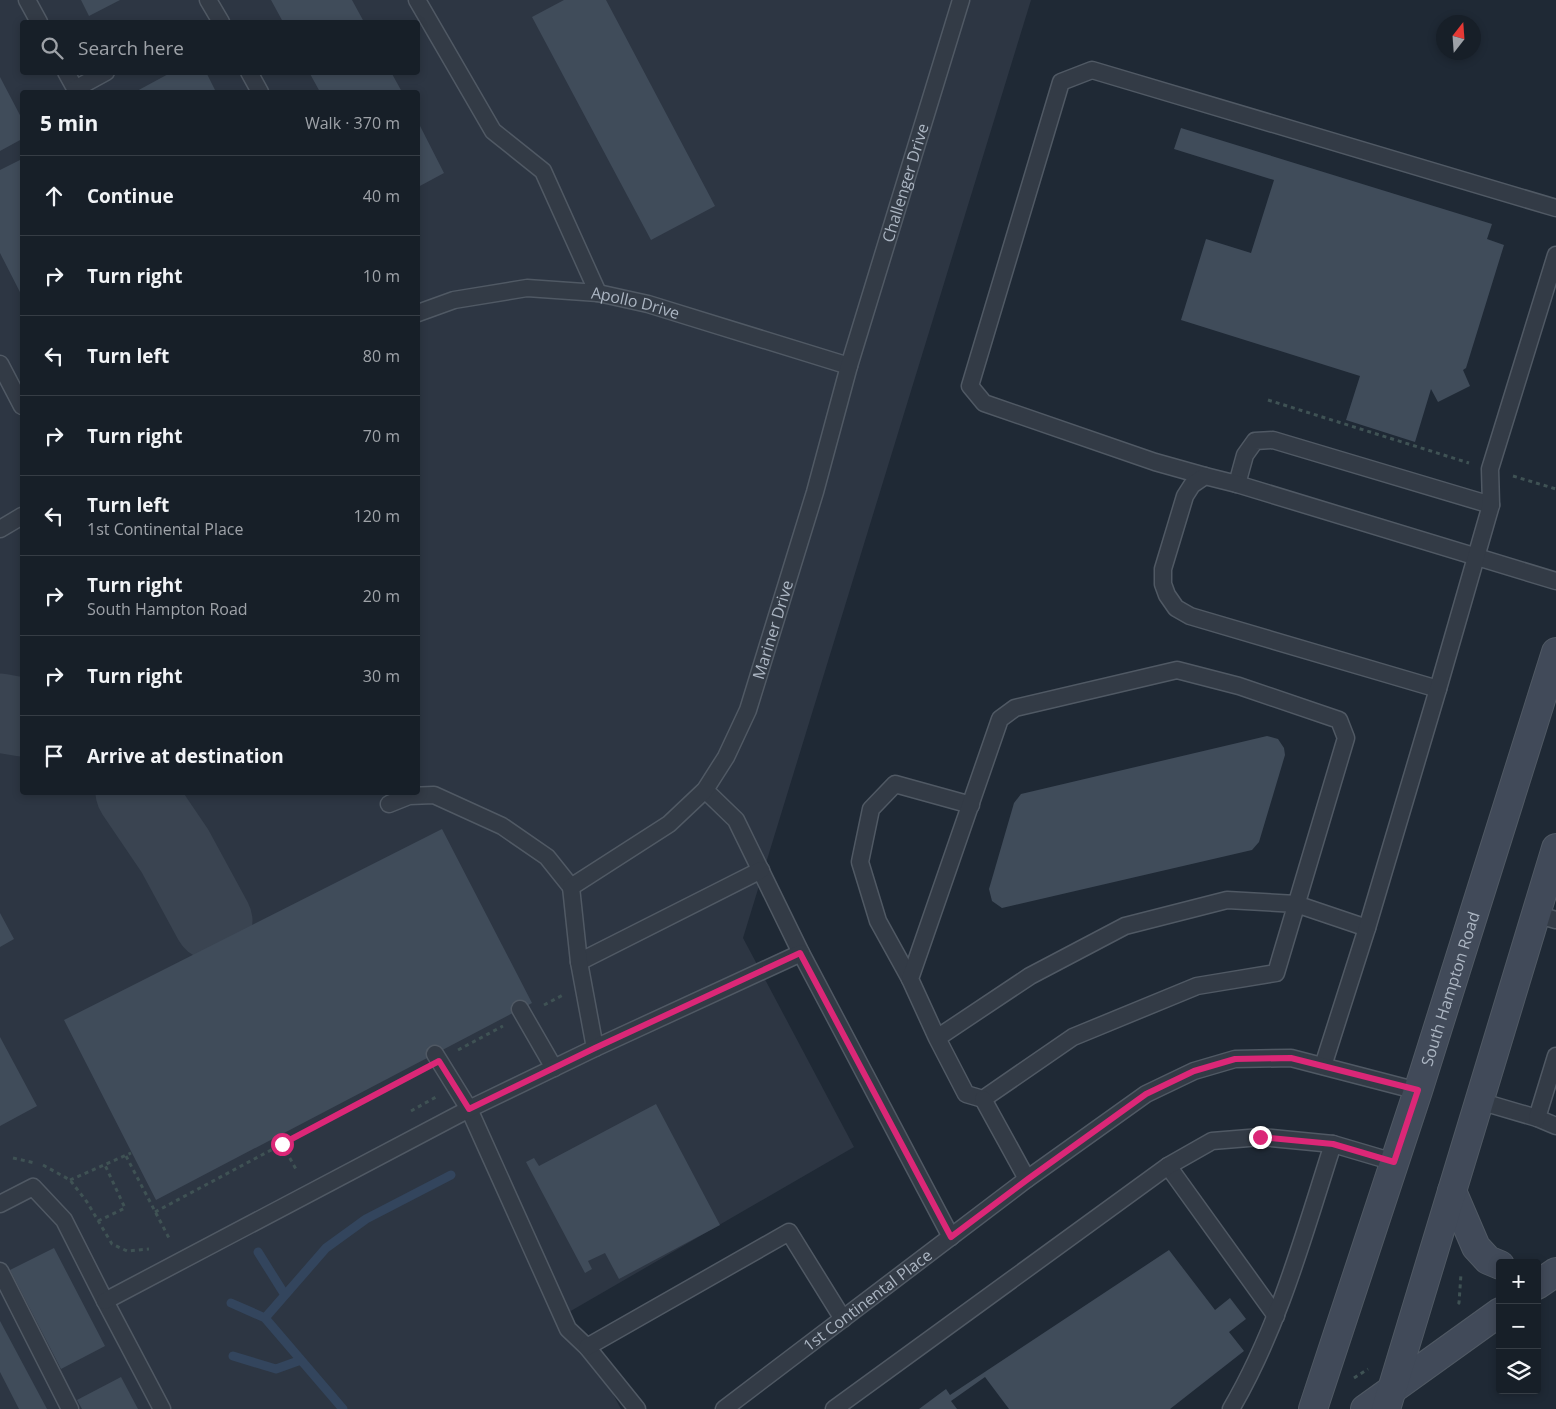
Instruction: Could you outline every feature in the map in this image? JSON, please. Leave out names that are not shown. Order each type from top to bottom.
[{"type":"main road","name":"South Hampton Road","points":[[1313,1409],[1418,1090],[1556,652]]},
{"type":"main road","points":[[1389,1399],[1479,1101],[1545,917],[1556,848]]},
{"type":"main road","points":[[1452,1191],[1476,1247],[1488,1260],[1496,1263]]},
{"type":"main road","points":[[1541,1270],[1556,1271]]},
{"type":"main road","points":[[1541,1282],[1556,1271]]},
{"type":"main road","points":[[1365,1409],[1389,1399],[1496,1315]]},
{"type":"lane","points":[[27,0],[38,20]]},
{"type":"lane","points":[[208,0],[214,20]]},
{"type":"lane","points":[[417,0],[493,131],[543,171],[598,294]]},
{"type":"lane","name":"Challenger Drive","points":[[849,366],[961,0]]},
{"type":"lane","points":[[1556,208],[1092,70],[1062,82],[970,386],[984,403],[1155,462],[1237,484],[1556,581]]},
{"type":"lane","points":[[68,75],[75,90]]},
{"type":"lane","points":[[78,90],[101,75]]},
{"type":"lane","points":[[251,75],[259,90]]},
{"type":"lane","points":[[1323,1066],[1438,689],[1491,505],[1490,469],[1556,255]]},
{"type":"lane","name":"Apollo Drive","points":[[420,312],[454,300],[527,288],[598,294],[648,304],[849,366]]},
{"type":"lane","points":[[0,364],[20,402]]},
{"type":"lane","name":"Mariner Drive","points":[[571,887],[669,824],[705,790],[726,757],[748,710],[815,492],[849,366]]},
{"type":"lane","points":[[1237,484],[1245,455],[1255,441],[1273,440],[1491,505]]},
{"type":"lane","points":[[1205,476],[1192,485],[1185,496],[1163,569],[1163,584],[1167,595],[1176,608],[1190,616],[1438,689]]},
{"type":"lane","points":[[0,529],[20,517]]},
{"type":"lane","points":[[910,979],[1000,720],[1015,708],[1177,670],[1239,686],[1339,720],[1346,738],[1276,973],[1197,986],[1073,1038],[983,1099]]},
{"type":"lane","points":[[971,805],[895,784],[871,809],[860,862],[878,921],[910,979],[937,1038],[966,1094],[983,1099],[1028,1179]]},
{"type":"lane","points":[[705,790],[736,820],[800,953],[951,1237]]},
{"type":"lane","points":[[389,804],[409,796],[434,795],[502,826],[548,857],[571,887],[579,962],[595,1048]]},
{"type":"lane","points":[[579,962],[761,870]]},
{"type":"lane","points":[[937,1038],[1030,976],[1125,926],[1227,900],[1296,904],[1366,928]]},
{"type":"lane","points":[[104,1302],[469,1109],[800,953]]},
{"type":"lane","points":[[522,1012],[554,1068]]},
{"type":"lane","points":[[1538,1118],[1556,1056]]},
{"type":"lane","points":[[437,1057],[469,1109],[568,1329],[587,1347],[637,1409]]},
{"type":"lane","name":"1st Continental Place","points":[[724,1409],[1028,1179],[1146,1094],[1194,1071],[1235,1059],[1291,1058],[1418,1090]]},
{"type":"lane","points":[[1479,1101],[1538,1118],[1556,1126]]},
{"type":"lane","points":[[834,1409],[1168,1166],[1212,1141],[1260,1137],[1333,1144],[1394,1162]]},
{"type":"lane","points":[[1231,1409],[1246,1384],[1276,1316],[1333,1144]]},
{"type":"lane","points":[[1168,1166],[1276,1316]]},
{"type":"lane","points":[[0,1204],[33,1187],[64,1220],[104,1302],[162,1409]]},
{"type":"lane","points":[[587,1347],[789,1232],[843,1319]]},
{"type":"lane","points":[[0,1271],[70,1409]]},
{"type":"path","points":[[1268,400],[1556,489]]},
{"type":"path","points":[[155,1212],[282,1144],[437,1057],[522,1012],[563,994]]},
{"type":"path","points":[[411,1111],[437,1097]]},
{"type":"path","points":[[282,1144],[297,1171],[289,1176]]},
{"type":"path","points":[[70,1180],[131,1153]]},
{"type":"path","points":[[126,1156],[170,1238],[162,1242]]},
{"type":"path","points":[[14,1158],[47,1166],[70,1180],[87,1202],[112,1244],[127,1250],[147,1250],[155,1246]]},
{"type":"path","points":[[98,1221],[125,1208],[104,1165]]},
{"type":"path","points":[[1454,1308],[1459,1303],[1461,1272]]},
{"type":"path","points":[[1354,1378],[1368,1368]]},
{"type":"shaded area","points":[[0,0],[1031,0],[743,938],[854,1147],[569,1312],[621,1409],[0,1409]]},
{"type":"building","points":[[81,0],[120,0],[89,16]]},
{"type":"building","points":[[271,0],[352,0],[363,20],[282,20]]},
{"type":"building","points":[[564,0],[606,0],[715,206],[651,240],[532,17]]},
{"type":"building","points":[[166,75],[208,75],[215,90],[139,90]]},
{"type":"building","points":[[311,75],[393,75],[401,90],[319,90]]},
{"type":"building","points":[[0,77],[20,115],[20,140],[0,151]]},
{"type":"building","points":[[420,126],[444,173],[420,186]]},
{"type":"building","points":[[1181,128],[1492,224],[1487,239],[1504,245],[1466,368],[1463,370],[1470,386],[1438,402],[1431,389],[1415,442],[1346,420],[1360,376],[1181,320],[1206,239],[1251,253],[1274,180],[1174,149]]},
{"type":"building","points":[[20,160],[20,292],[0,253],[0,170]]},
{"type":"building","points":[[1267,736],[1278,739],[1284,748],[1285,755],[1259,842],[1252,850],[1002,908],[992,901],[989,889],[1014,803],[1021,794]]},
{"type":"building","points":[[442,829],[532,1003],[156,1200],[64,1020]]},
{"type":"building","points":[[0,913],[14,939],[0,947]]},
{"type":"building","points":[[0,1037],[37,1106],[0,1126]]},
{"type":"building","points":[[656,1104],[720,1225],[619,1279],[605,1253],[588,1261],[592,1269],[585,1273],[526,1162],[534,1158],[539,1166]]},
{"type":"building","points":[[54,1248],[105,1346],[61,1369],[10,1270]]},
{"type":"building","points":[[1169,1250],[1215,1310],[1230,1298],[1246,1319],[1229,1332],[1244,1351],[1170,1409],[1009,1409],[985,1377],[951,1401],[957,1409],[919,1409],[946,1389],[950,1395]]},
{"type":"building","points":[[0,1321],[47,1409],[19,1409],[0,1372]]},
{"type":"building","points":[[121,1377],[138,1409],[82,1409],[77,1400]]},
{"type":"waterway","points":[[265,1318],[326,1248],[366,1219],[451,1175]]},
{"type":"waterway","points":[[258,1252],[285,1295]]},
{"type":"waterway","points":[[231,1303],[265,1318],[343,1409]]},
{"type":"waterway","points":[[233,1356],[276,1369],[301,1360]]},
{"type":"taxiway","points":[[0,713],[20,717]]},
{"type":"taxiway","points":[[137,795],[175,851],[213,921]]},
{"type":"route","points":[[282,1144],[439,1061],[469,1109],[800,953],[951,1237],[1146,1094],[1194,1071],[1235,1059],[1291,1058],[1418,1090],[1394,1162],[1333,1144],[1260,1137]]}]
